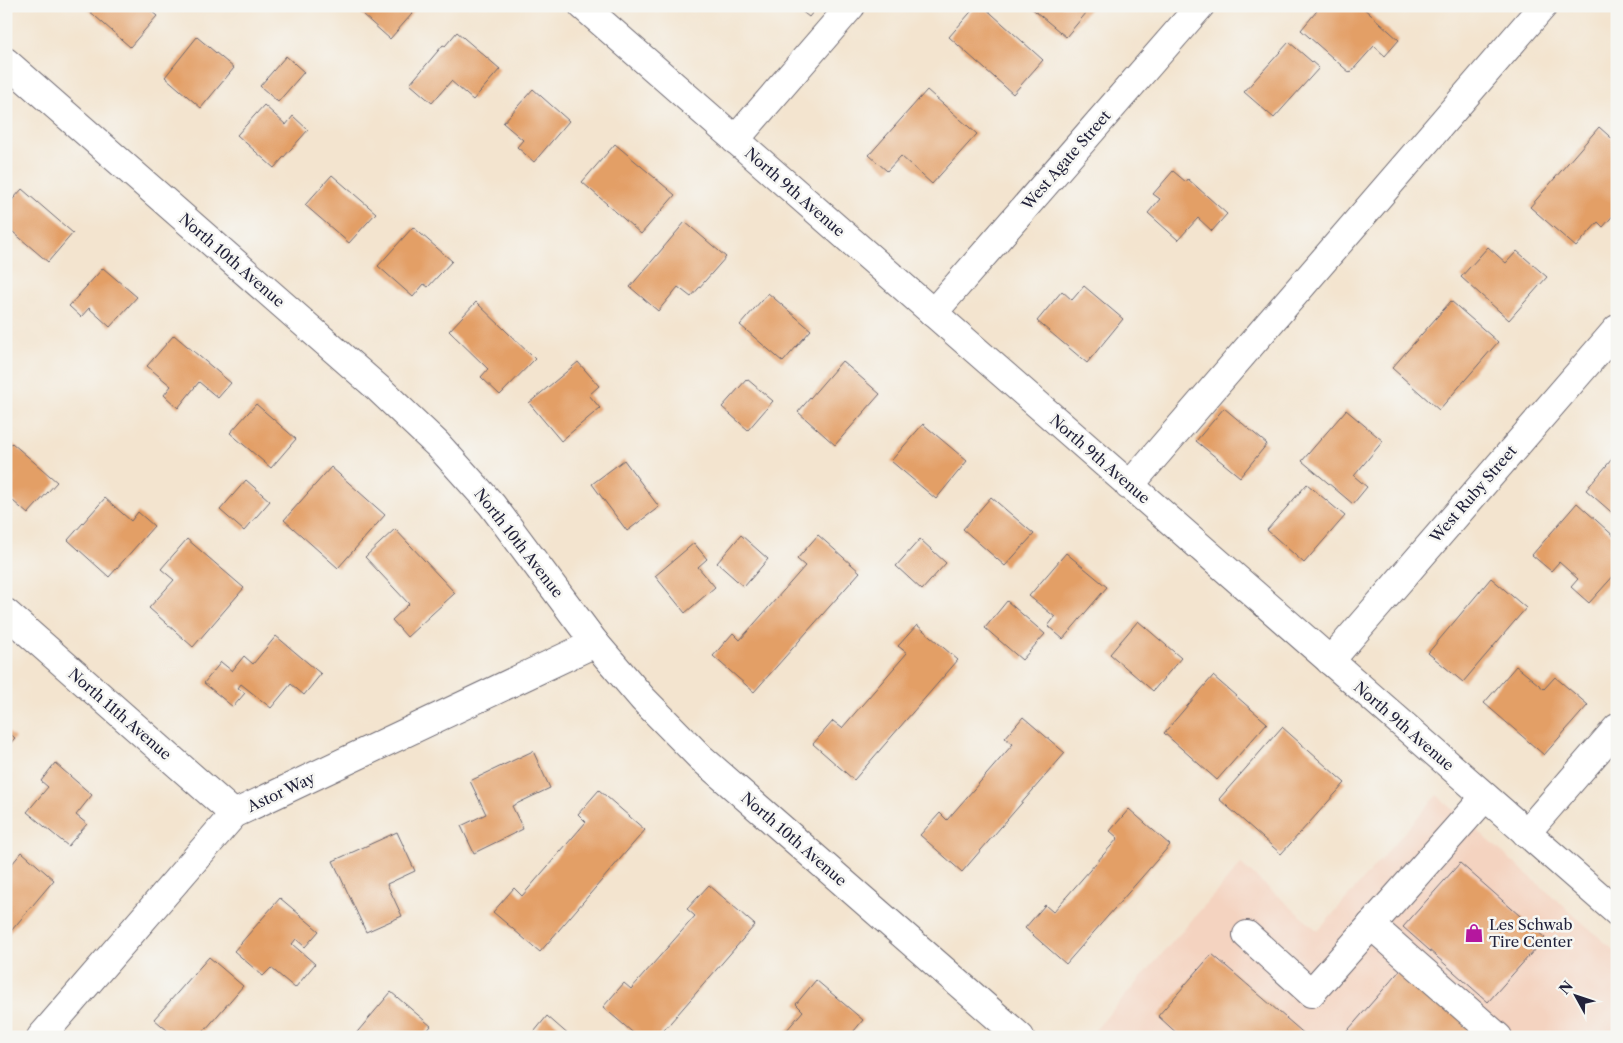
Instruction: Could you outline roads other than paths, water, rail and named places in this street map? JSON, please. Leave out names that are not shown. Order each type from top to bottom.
[{"type":"street","name":"North 9th Avenue","points":[[583,6],[1617,912]]},
{"type":"street","points":[[736,140],[851,6]]},
{"type":"street","name":"West Agate Street","points":[[933,313],[1200,6]]},
{"type":"street","points":[[1130,486],[1543,6]]},
{"type":"street","name":"North 10th Avenue","points":[[6,62],[379,389],[438,445],[492,505],[595,643],[643,700],[700,757],[1020,1037]]},
{"type":"street","name":"West Ruby Street","points":[[1330,661],[1352,633],[1617,329]]},
{"type":"street","name":"North 11th Avenue","points":[[6,613],[234,814]]},
{"type":"street","name":"Astor Way","points":[[41,1037],[234,814],[595,643]]},
{"type":"street","points":[[1526,832],[1617,728]]},
{"type":"street","points":[[1247,935],[1311,993],[1485,797]]},
{"type":"street","points":[[1371,925],[1498,1037]]},
{"type":"place","name":"Les Schwab Tire Center","points":[[1474,933]]}]
